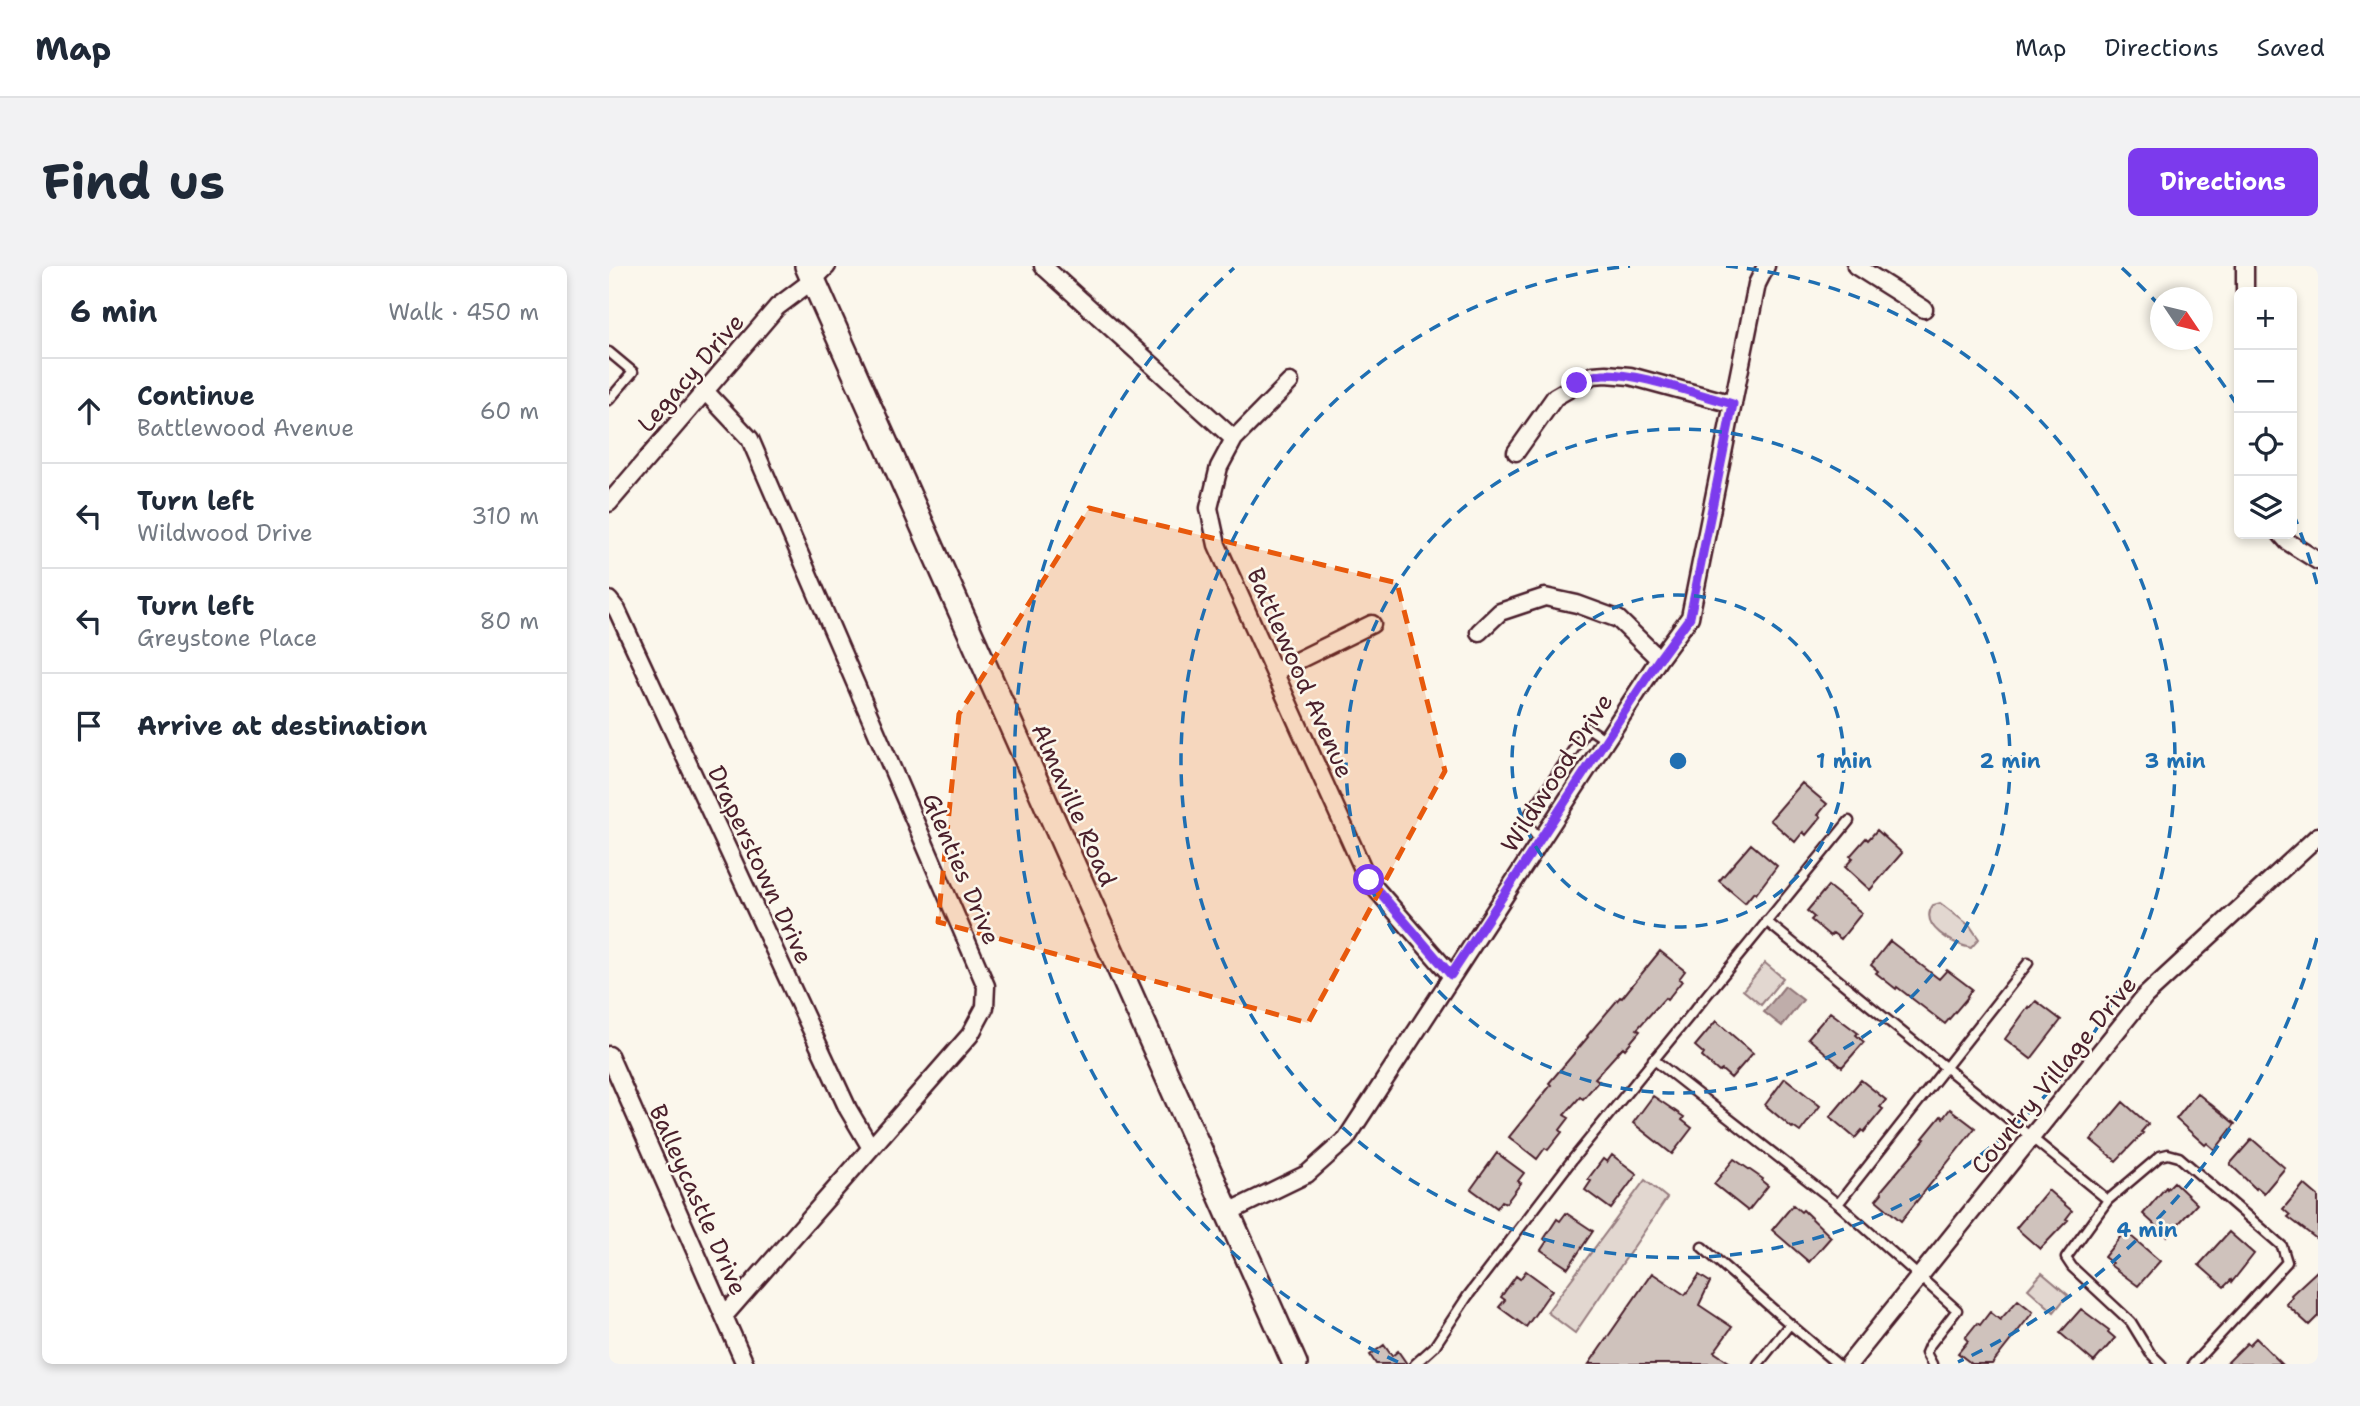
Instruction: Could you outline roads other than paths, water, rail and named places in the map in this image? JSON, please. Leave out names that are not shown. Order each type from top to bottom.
[{"type":"street","points":[[1043,266],[1234,439]]},
{"type":"street","name":"Wildwood Drive","points":[[1227,1213],[1307,1174],[1346,1139],[1659,659],[1690,617],[1757,284],[1766,266]]},
{"type":"street","points":[[1856,266],[1924,309]]},
{"type":"street","points":[[2245,266],[2245,287]]},
{"type":"street","name":"Legacy Drive","points":[[609,503],[777,307],[816,271]]},
{"type":"street","name":"Almaville Road","points":[[816,271],[1295,1364]]},
{"type":"street","points":[[1516,452],[1555,397],[1593,375],[1630,376],[1733,404]]},
{"type":"street","name":"Battlewood Avenue","points":[[1290,382],[1234,439],[1219,467],[1209,508],[1217,545],[1369,880],[1451,975]]},
{"type":"street","name":"Glenties Drive","points":[[705,391],[750,439],[986,986],[985,1007],[970,1035],[724,1316]]},
{"type":"street","points":[[2285,539],[2318,561]]},
{"type":"street","points":[[1479,632],[1500,612],[1545,597],[1577,604],[1618,620],[1659,659]]},
{"type":"street","name":"Draperstown Drive","points":[[609,600],[617,610],[848,1109],[871,1148]]},
{"type":"street","points":[[1276,671],[1372,624]]},
{"type":"street","name":"Country Village Drive","points":[[1854,1362],[2145,996],[2318,836]]},
{"type":"street","name":"Balleycastle Drive","points":[[609,1055],[745,1364]]},
{"type":"lane","points":[[609,352],[633,372],[609,400]]},
{"type":"lane","points":[[1540,841],[1525,821],[1588,728],[1606,740]]},
{"type":"lane","points":[[1415,1364],[1434,1347],[1467,1297],[1653,1059],[1849,821]]},
{"type":"lane","points":[[1766,921],[2108,1200]]},
{"type":"lane","points":[[1838,1204],[2028,963]]},
{"type":"lane","points":[[1653,1059],[1838,1204],[1957,1310],[1929,1346],[1926,1353],[1932,1364]]},
{"type":"lane","points":[[2161,1364],[2150,1353],[2131,1322],[2066,1258],[2108,1200],[2160,1156],[2168,1154],[2179,1157],[2282,1246],[2287,1262],[2193,1364]]},
{"type":"lane","points":[[1702,1247],[1837,1364]]},
{"type":"lane","points":[[1758,1364],[1790,1324]]}]
